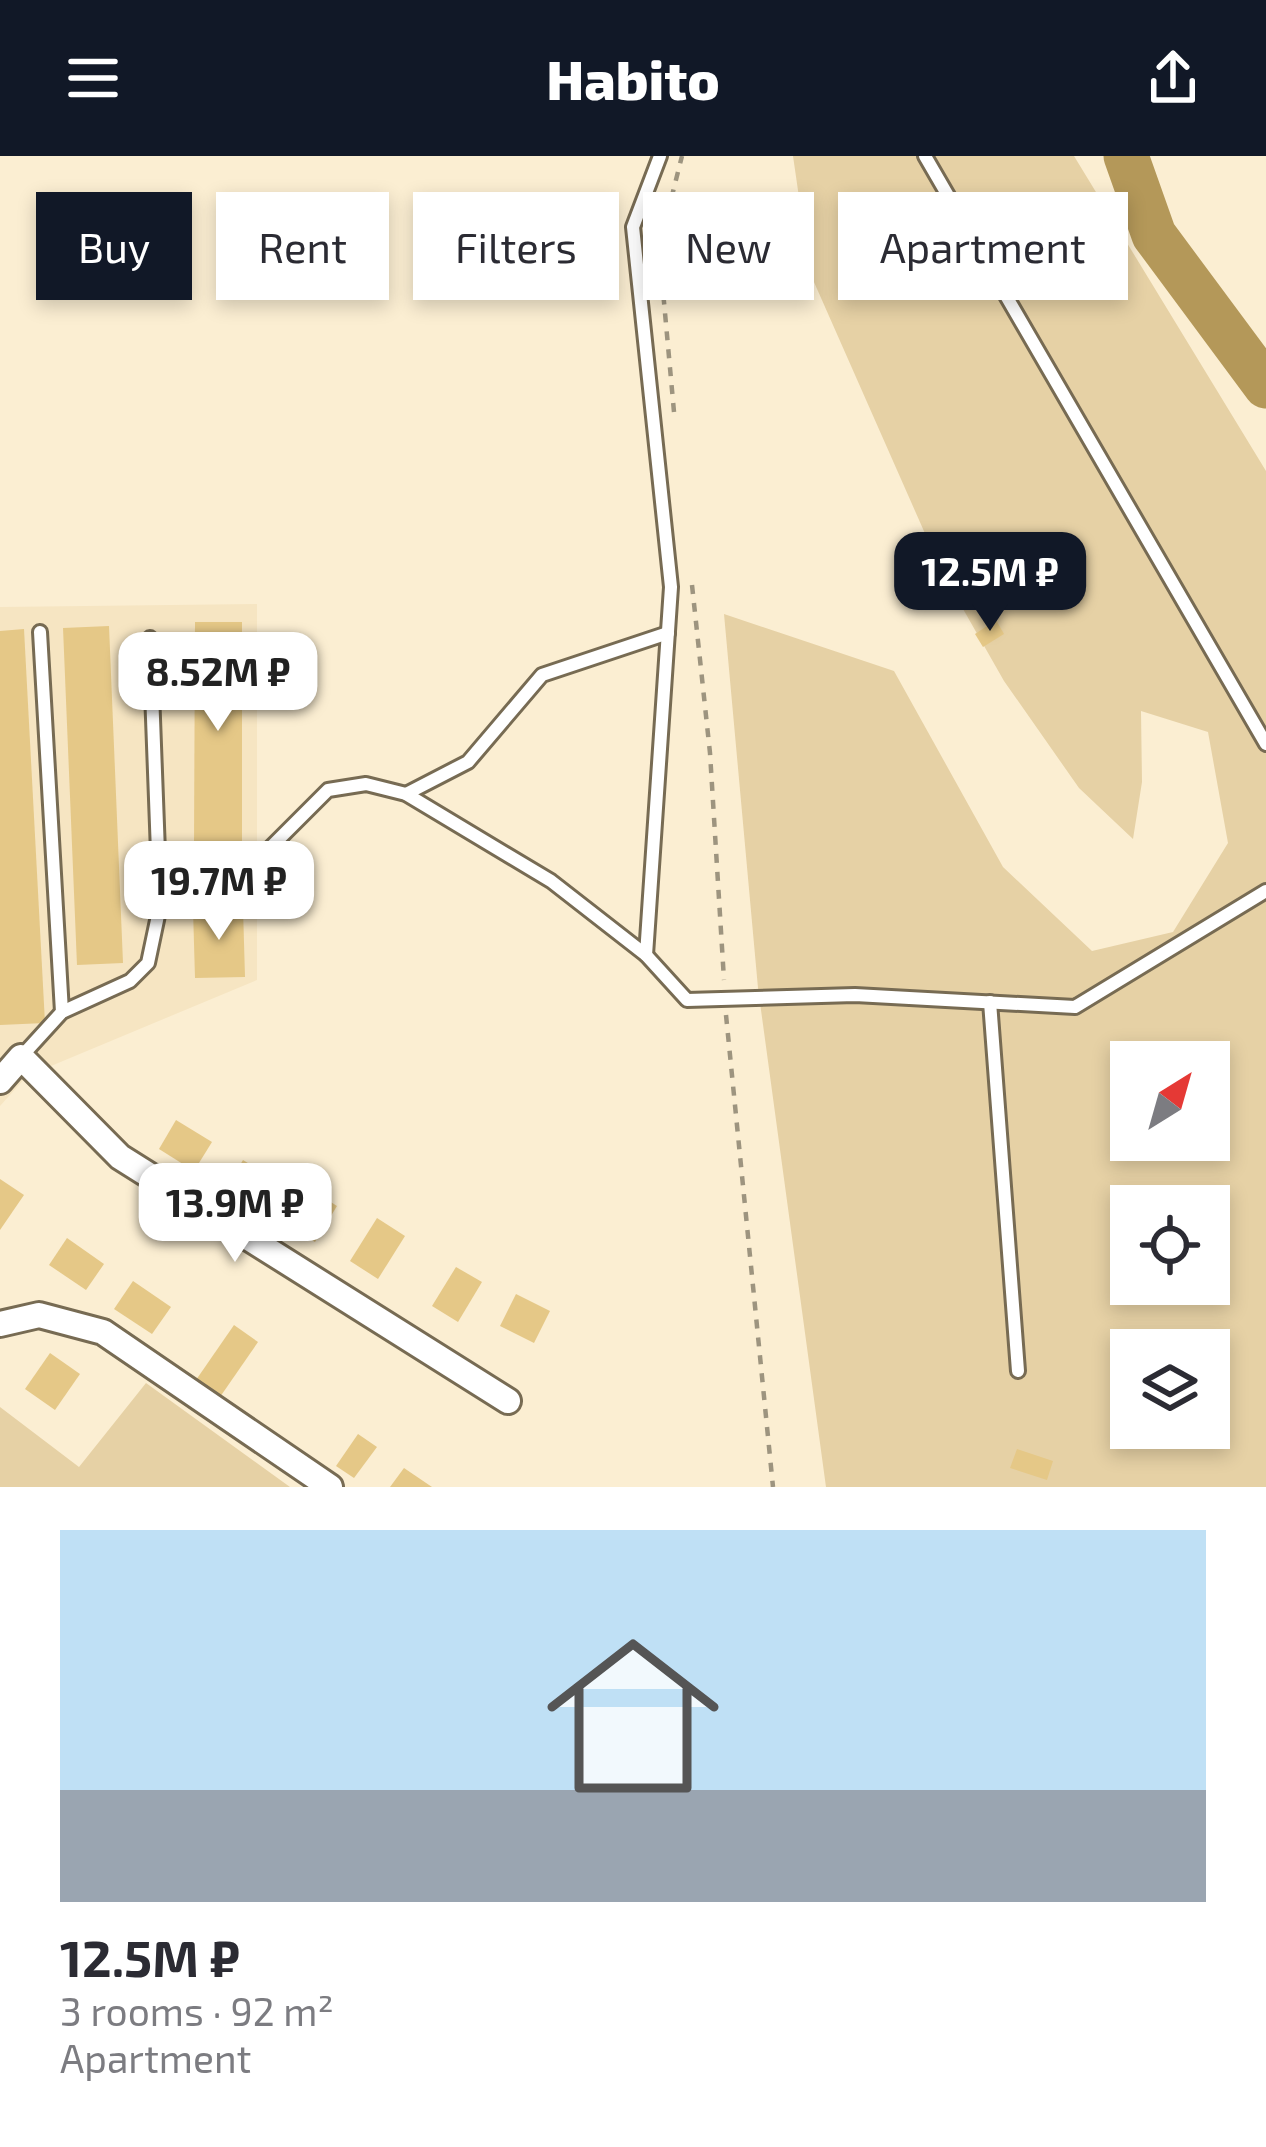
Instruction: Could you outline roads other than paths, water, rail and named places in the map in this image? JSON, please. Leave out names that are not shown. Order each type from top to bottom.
[{"type":"street","points":[[0,1081],[21,1057],[120,1156],[508,1401]]},
{"type":"street","points":[[0,1324],[38,1315],[103,1332],[330,1487]]},
{"type":"lane","points":[[646,955],[671,587],[633,227],[660,156]]},
{"type":"lane","points":[[926,156],[1266,744]]},
{"type":"lane","points":[[40,632],[62,1012]]},
{"type":"lane","points":[[406,794],[468,762],[542,675],[668,633]]},
{"type":"lane","points":[[21,1057],[62,1012],[130,981],[148,963],[160,906],[150,638]]},
{"type":"lane","points":[[160,906],[263,855],[328,790],[366,784],[406,794],[551,881],[646,955],[687,1000],[855,995],[1075,1006],[1266,891]]},
{"type":"lane","points":[[989,1002],[1018,1370]]},
{"type":"waterway","points":[[1126,156],[1154,235],[1266,386]]}]
